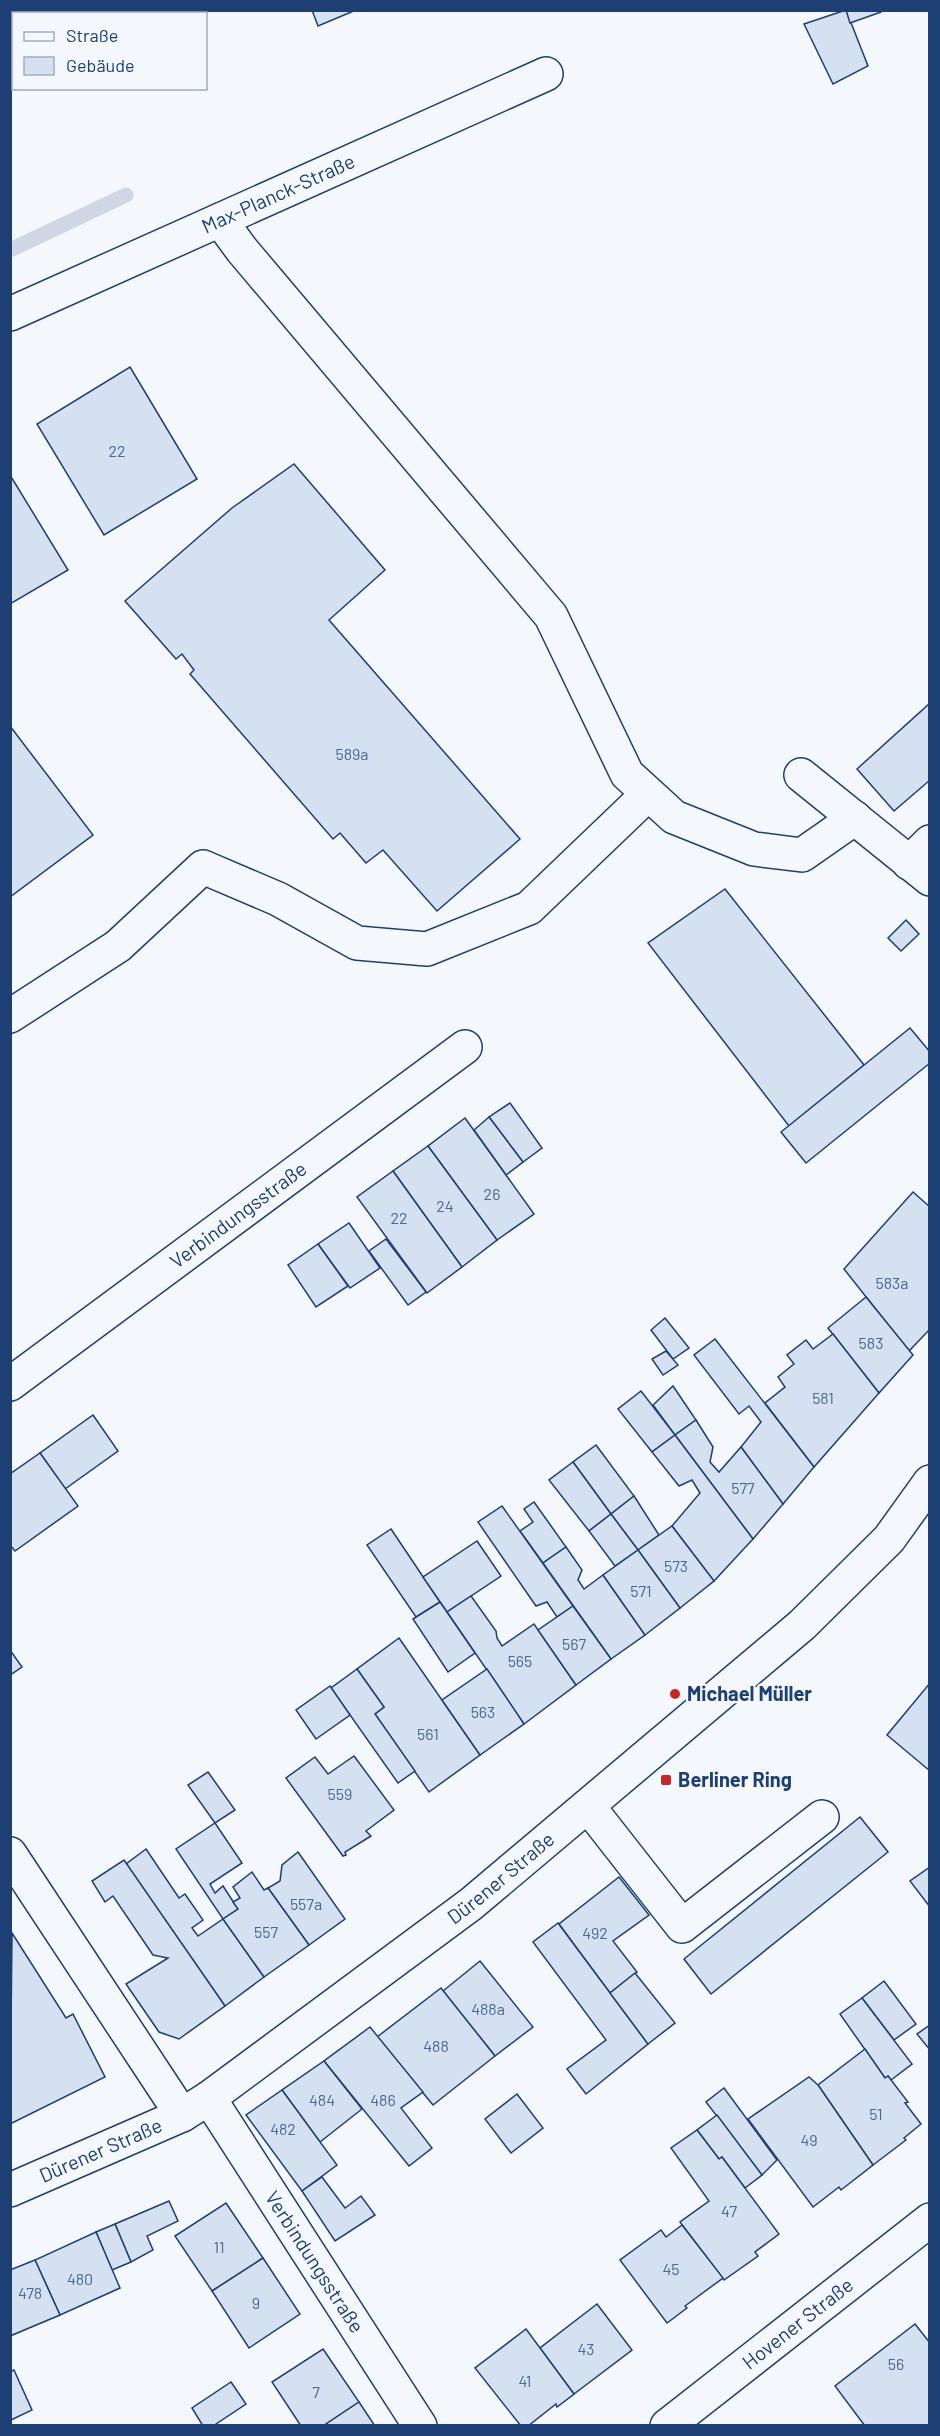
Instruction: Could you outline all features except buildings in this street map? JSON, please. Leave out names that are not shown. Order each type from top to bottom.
[{"type":"street","name":"Max-Planck-Straße","points":[[10,314],[546,74]]},
{"type":"street","points":[[220,220],[250,259],[551,616],[627,774],[648,794],[674,817],[754,849],[802,855],[855,818]]},
{"type":"street","points":[[801,775],[855,818],[923,861]]},
{"type":"street","points":[[10,1016],[118,946],[203,867],[278,899],[357,943],[427,949],[530,909],[648,794]]},
{"type":"street","name":"Verbindungsstraße","points":[[10,1384],[465,1047]]},
{"type":"street","name":"Dürener Straße","points":[[10,2190],[182,2115],[209,2098],[471,1904],[802,1625],[889,1539],[930,1482]]},
{"type":"street","points":[[588,1806],[682,1926],[822,1817]]},
{"type":"street","points":[[10,1854],[182,2115]]},
{"type":"street","name":"Verbindungsstraße","points":[[209,2098],[420,2426]]},
{"type":"street","name":"Hovener Straße","points":[[667,2426],[930,2220]]},
{"type":"waterway","points":[[10,250],[126,195]]},
{"type":"place","name":"Michael Müller","points":[[675,1694]]},
{"type":"place","name":"Berliner Ring","points":[[666,1780]]}]
